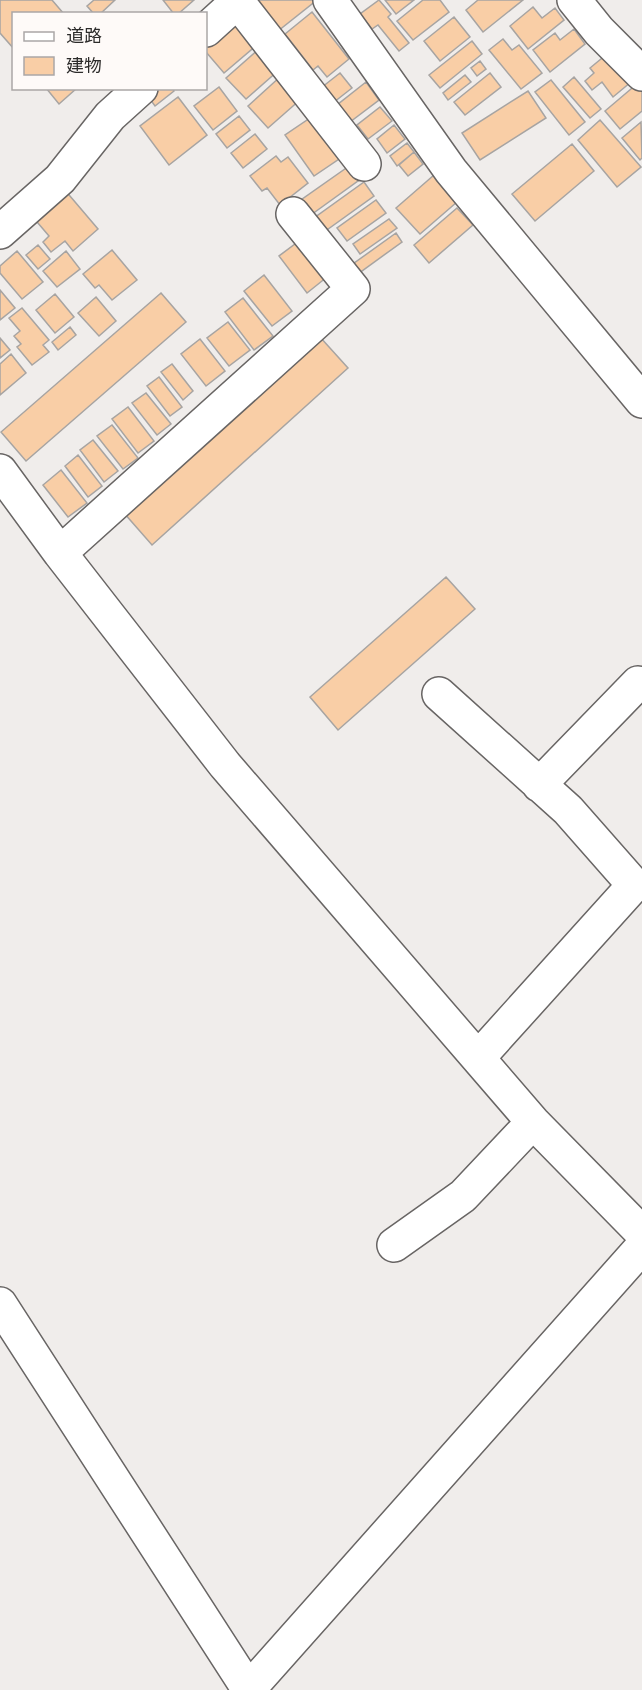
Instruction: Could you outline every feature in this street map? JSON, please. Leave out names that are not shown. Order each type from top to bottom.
[{"type":"street","points":[[330,0],[451,171],[637,385]]},
{"type":"street","points":[[574,0],[599,31],[642,74]]},
{"type":"street","points":[[207,29],[238,1],[364,165]]},
{"type":"street","points":[[0,232],[60,179],[110,116],[139,90]]},
{"type":"street","points":[[60,553],[353,289],[293,213]]},
{"type":"street","points":[[0,471],[60,553],[225,765],[533,1122],[640,1251],[248,1690],[0,1304]]},
{"type":"street","points":[[539,785],[638,683]]},
{"type":"street","points":[[439,694],[568,810],[634,885],[478,1058]]},
{"type":"street","points":[[394,1245],[463,1196],[533,1122]]},
{"type":"building","points":[[0,0],[52,0],[62,12],[12,12],[12,47],[0,33]]},
{"type":"building","points":[[94,0],[115,0],[102,12],[92,12],[87,6]]},
{"type":"building","points":[[163,0],[194,0],[180,12],[172,12]]},
{"type":"building","points":[[255,0],[317,0],[278,31]]},
{"type":"building","points":[[379,0],[391,14],[388,17],[409,43],[399,51],[378,25],[372,29],[360,14]]},
{"type":"building","points":[[385,0],[414,0],[396,14]]},
{"type":"building","points":[[423,0],[440,0],[449,12],[413,40],[397,21]]},
{"type":"building","points":[[478,0],[523,0],[483,32],[466,10]]},
{"type":"building","points":[[533,7],[542,18],[555,8],[564,20],[528,49],[510,26]]},
{"type":"building","points":[[312,12],[349,59],[327,77],[318,66],[313,70],[285,34]]},
{"type":"building","points":[[454,17],[470,37],[440,61],[424,41]]},
{"type":"building","points":[[238,21],[258,44],[224,73],[207,53],[207,40]]},
{"type":"building","points":[[574,29],[585,44],[550,72],[533,50],[555,33],[560,40]]},
{"type":"building","points":[[503,39],[512,50],[519,45],[542,73],[521,89],[489,50]]},
{"type":"building","points":[[472,41],[482,54],[440,88],[429,75]]},
{"type":"building","points":[[260,48],[279,70],[246,99],[226,78]]},
{"type":"building","points":[[607,54],[631,82],[613,97],[602,82],[592,90],[585,81],[594,73],[590,68]]},
{"type":"building","points":[[480,61],[486,69],[477,76],[471,68]]},
{"type":"building","points":[[340,73],[352,88],[329,106],[317,91]]},
{"type":"building","points":[[490,73],[501,87],[465,115],[454,102]]},
{"type":"building","points":[[465,75],[471,82],[448,100],[443,93]]},
{"type":"building","points":[[281,76],[301,99],[268,128],[248,106]]},
{"type":"building","points":[[574,77],[601,109],[590,118],[563,87]]},
{"type":"building","points":[[551,80],[585,122],[569,135],[535,92]]},
{"type":"building","points":[[366,82],[379,100],[350,122],[337,105]]},
{"type":"building","points":[[638,83],[642,88],[642,111],[620,129],[605,111]]},
{"type":"building","points":[[219,87],[237,111],[213,130],[194,106]]},
{"type":"building","points":[[48,90],[75,90],[59,104]]},
{"type":"building","points":[[174,90],[174,91],[155,106],[144,91]]},
{"type":"building","points":[[528,91],[546,118],[480,160],[462,133]]},
{"type":"building","points":[[178,97],[207,135],[169,165],[140,126]]},
{"type":"building","points":[[380,107],[392,121],[368,139],[357,125]]},
{"type":"building","points":[[239,116],[250,130],[227,148],[216,134]]},
{"type":"building","points":[[313,116],[342,157],[314,176],[285,135]]},
{"type":"building","points":[[600,120],[641,167],[617,187],[578,140]]},
{"type":"building","points":[[641,122],[642,158],[640,160],[622,138]]},
{"type":"building","points":[[394,125],[405,139],[387,153],[377,139]]},
{"type":"building","points":[[255,134],[267,149],[243,168],[231,153]]},
{"type":"building","points":[[407,143],[414,152],[397,166],[390,156]]},
{"type":"building","points":[[572,144],[594,171],[535,221],[512,194]]},
{"type":"building","points":[[414,152],[423,164],[408,176],[399,165]]},
{"type":"building","points":[[276,156],[281,162],[288,157],[308,183],[280,205],[267,188],[262,191],[250,176]]},
{"type":"building","points":[[352,164],[362,178],[308,217],[298,202]]},
{"type":"building","points":[[434,175],[457,202],[420,234],[396,208]]},
{"type":"building","points":[[364,182],[374,196],[324,232],[314,218]]},
{"type":"building","points":[[64,189],[98,229],[73,251],[65,241],[51,252],[43,242],[49,236],[32,216]]},
{"type":"building","points":[[376,200],[386,213],[347,241],[337,228]]},
{"type":"building","points":[[457,208],[473,225],[429,263],[414,245]]},
{"type":"building","points":[[389,219],[397,228],[360,254],[353,244]]},
{"type":"building","points":[[396,233],[402,242],[355,276],[350,266]]},
{"type":"building","points":[[299,241],[327,277],[307,293],[279,256]]},
{"type":"building","points":[[38,245],[50,259],[38,269],[26,255]]},
{"type":"building","points":[[112,250],[137,280],[112,300],[99,285],[95,288],[83,274]]},
{"type":"building","points":[[17,251],[43,282],[22,299],[0,273],[0,266]]},
{"type":"building","points":[[66,251],[80,269],[57,287],[43,271]]},
{"type":"building","points":[[264,275],[292,311],[272,326],[244,291]]},
{"type":"building","points":[[0,290],[15,308],[0,320]]},
{"type":"building","points":[[161,293],[186,322],[26,461],[1,432]]},
{"type":"building","points":[[55,294],[74,317],[55,333],[36,310]]},
{"type":"building","points":[[96,297],[116,321],[99,336],[78,313]]},
{"type":"building","points":[[243,298],[273,336],[254,350],[225,312]]},
{"type":"building","points":[[22,308],[49,340],[43,345],[49,352],[32,365],[17,347],[21,344],[14,336],[20,331],[9,318]]},
{"type":"building","points":[[228,322],[250,350],[229,366],[207,338]]},
{"type":"building","points":[[70,327],[76,335],[58,350],[52,342]]},
{"type":"building","points":[[320,337],[348,368],[152,545],[124,513]]},
{"type":"building","points":[[0,338],[10,350],[0,358]]},
{"type":"building","points":[[200,339],[225,371],[206,386],[181,354]]},
{"type":"building","points":[[11,354],[26,373],[0,395],[0,364]]},
{"type":"building","points":[[172,364],[193,391],[183,400],[161,372]]},
{"type":"building","points":[[159,377],[182,407],[170,416],[147,386]]},
{"type":"building","points":[[146,393],[171,424],[157,435],[132,403]]},
{"type":"building","points":[[128,407],[154,441],[138,453],[112,419]]},
{"type":"building","points":[[112,425],[138,458],[123,469],[97,436]]},
{"type":"building","points":[[93,440],[118,471],[104,482],[80,450]]},
{"type":"building","points":[[78,455],[102,486],[88,497],[65,466]]},
{"type":"building","points":[[61,470],[87,503],[68,517],[43,485]]},
{"type":"building","points":[[446,577],[475,609],[338,730],[310,697]]}]
